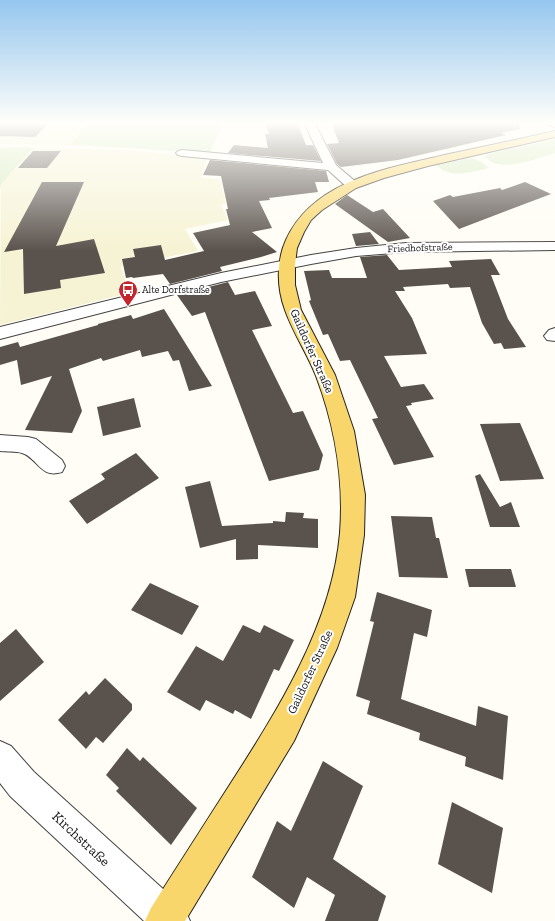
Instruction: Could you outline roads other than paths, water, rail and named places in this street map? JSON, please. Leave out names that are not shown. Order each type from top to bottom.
[{"type":"main road","name":"Gaildorfer Straße","points":[[167,920],[283,730],[327,638],[342,597],[352,535],[352,503],[344,431],[325,375],[293,310],[287,285],[287,264],[290,248],[297,232],[306,218],[317,207],[333,196],[352,185],[415,165]]},
{"type":"street","points":[[310,165],[331,167],[352,185]]},
{"type":"street","name":"Friedhofstraße","points":[[287,264],[342,254],[389,248],[555,246]]},
{"type":"street","points":[[0,333],[169,290],[287,264]]},
{"type":"street","points":[[0,443],[28,445],[54,466]]},
{"type":"street","name":"Kirchstraße","points":[[0,757],[22,784],[167,920]]},
{"type":"place","name":"Alte Dorfstraße","points":[[128,307]]}]
